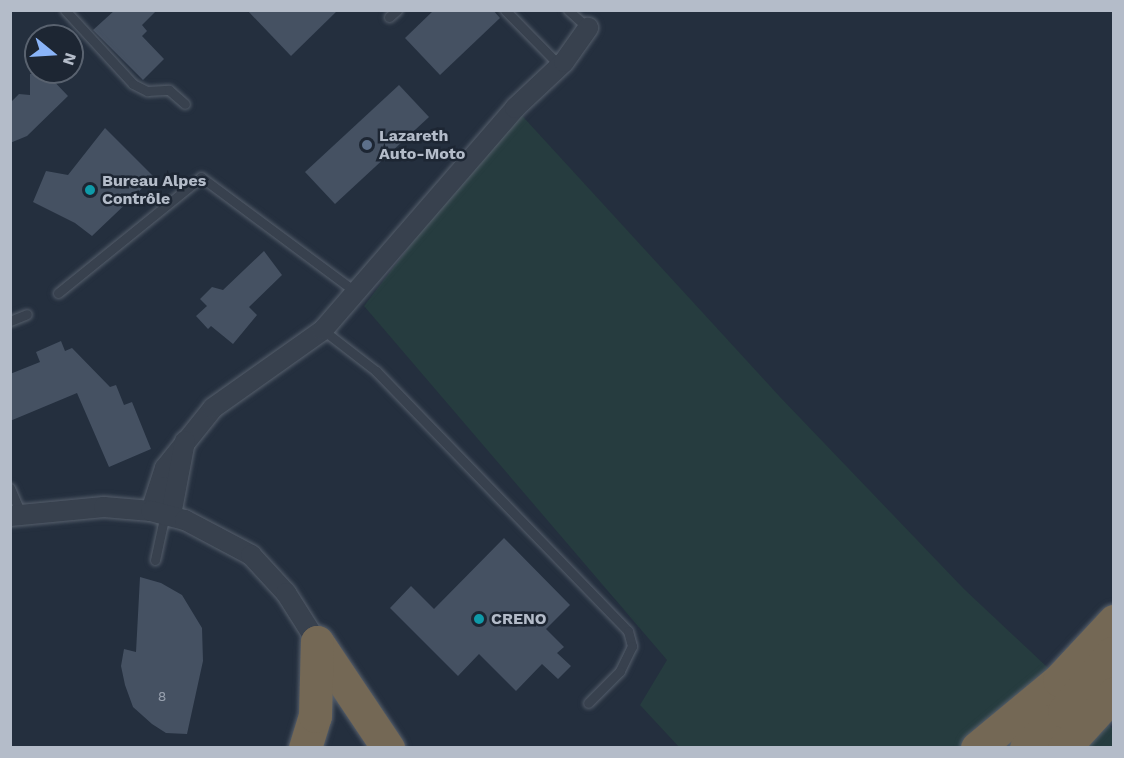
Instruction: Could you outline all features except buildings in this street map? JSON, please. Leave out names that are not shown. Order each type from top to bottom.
[{"type":"highway","points":[[977,747],[1059,680],[1113,621]]},
{"type":"highway","points":[[305,747],[315,716],[317,642]]},
{"type":"highway","points":[[317,642],[364,747]]},
{"type":"highway","points":[[317,642],[388,747]]},
{"type":"highway","points":[[1026,747],[1064,711],[1113,652]]},
{"type":"highway","points":[[1064,747],[1113,693]]},
{"type":"street","points":[[162,513],[165,468],[186,438],[229,394],[323,330],[515,108],[560,66],[588,28]]},
{"type":"street","points":[[16,516],[104,507],[162,513],[220,536],[251,555],[286,593],[317,642]]},
{"type":"lane","points":[[65,10],[133,84],[147,91],[169,90],[186,104]]},
{"type":"lane","points":[[389,17],[397,10]]},
{"type":"lane","points":[[505,10],[560,66]]},
{"type":"lane","points":[[568,10],[588,28]]},
{"type":"lane","points":[[58,293],[201,177],[356,292]]},
{"type":"lane","points":[[10,321],[27,314]]},
{"type":"lane","points":[[323,330],[376,371],[628,631],[632,646],[620,671],[588,703]]},
{"type":"lane","points":[[10,488],[16,516]]},
{"type":"lane","points":[[155,560],[162,513]]},
{"type":"green space","points":[[515,108],[780,397],[964,589],[1113,729],[1113,747],[679,747],[640,705],[667,660],[364,306]]},
{"type":"place","name":"Lazareth Auto-Moto","points":[[367,145]]},
{"type":"place","name":"Bureau Alpes Contrôle","points":[[90,190]]},
{"type":"place","name":"CRENO","points":[[479,619]]}]
